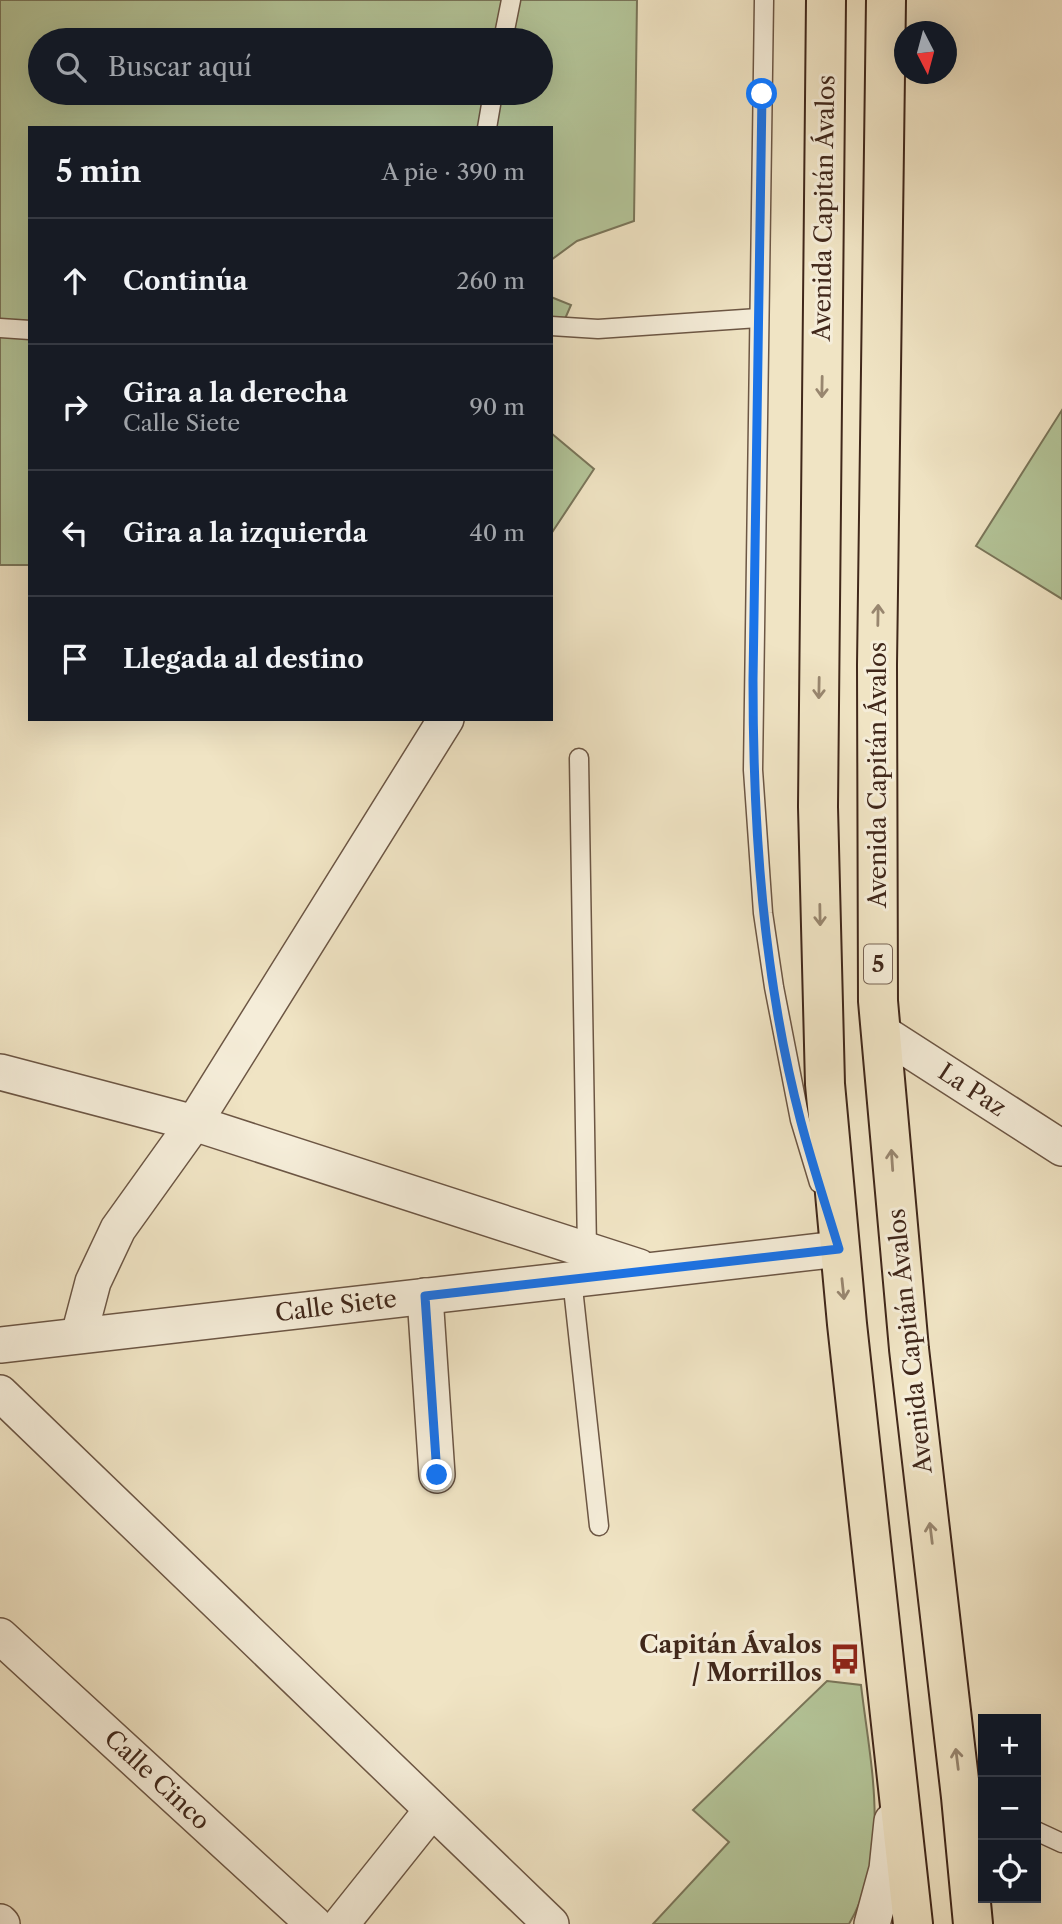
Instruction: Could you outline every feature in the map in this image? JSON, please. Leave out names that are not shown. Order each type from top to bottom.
[{"type":"highway","name":"Avenida Capitán Ávalos","points":[[827,0],[818,807],[825,1084],[839,1249],[913,1924]]},
{"type":"highway","name":"Avenida Capitán Ávalos","points":[[886,0],[877,701],[878,1001],[883,1033],[908,1336],[972,1802],[972,1924]]},
{"type":"street","points":[[79,1335],[93,1282],[118,1229],[194,1123],[445,721]]},
{"type":"street","name":"La Paz","points":[[883,1033],[1062,1148]]},
{"type":"street","points":[[0,1072],[194,1123],[580,1264]]},
{"type":"street","name":"Calle Siete","points":[[0,1345],[425,1296],[580,1264],[649,1270],[839,1249]]},
{"type":"street","points":[[425,1296],[437,1475]]},
{"type":"street","points":[[0,1393],[551,1924]]},
{"type":"street","name":"Calle Cinco","points":[[0,1636],[314,1924]]},
{"type":"street","points":[[872,1924],[887,1869],[895,1768]]},
{"type":"street","points":[[341,1924],[432,1810]]},
{"type":"lane","points":[[505,28],[511,0]]},
{"type":"lane","points":[[764,0],[753,770],[763,913],[774,987],[800,1120],[839,1249]]},
{"type":"lane","points":[[487,126],[491,105]]},
{"type":"lane","points":[[553,326],[598,329],[758,318]]},
{"type":"lane","points":[[0,328],[28,330]]},
{"type":"lane","points":[[579,758],[580,1264],[599,1526]]},
{"type":"lane","points":[[1041,1833],[1062,1843]]},
{"type":"green space","points":[[0,0],[637,0],[634,221],[577,241],[553,259],[553,126],[28,126],[28,565],[0,565]]},
{"type":"green space","points":[[553,298],[571,305],[561,328],[553,326]]},
{"type":"green space","points":[[1062,410],[1062,599],[976,546]]},
{"type":"green space","points":[[553,435],[594,469],[553,531]]},
{"type":"green space","points":[[827,1681],[861,1685],[872,1776],[874,1837],[870,1867],[862,1896],[849,1924],[653,1924],[729,1842],[693,1810]]},
{"type":"place","name":"Capitán Ávalos / Morrillos","points":[[845,1659]]},
{"type":"route","points":[[437,1475],[425,1296],[839,1249],[800,1120],[774,987],[763,913],[753,770],[762,94]]}]
